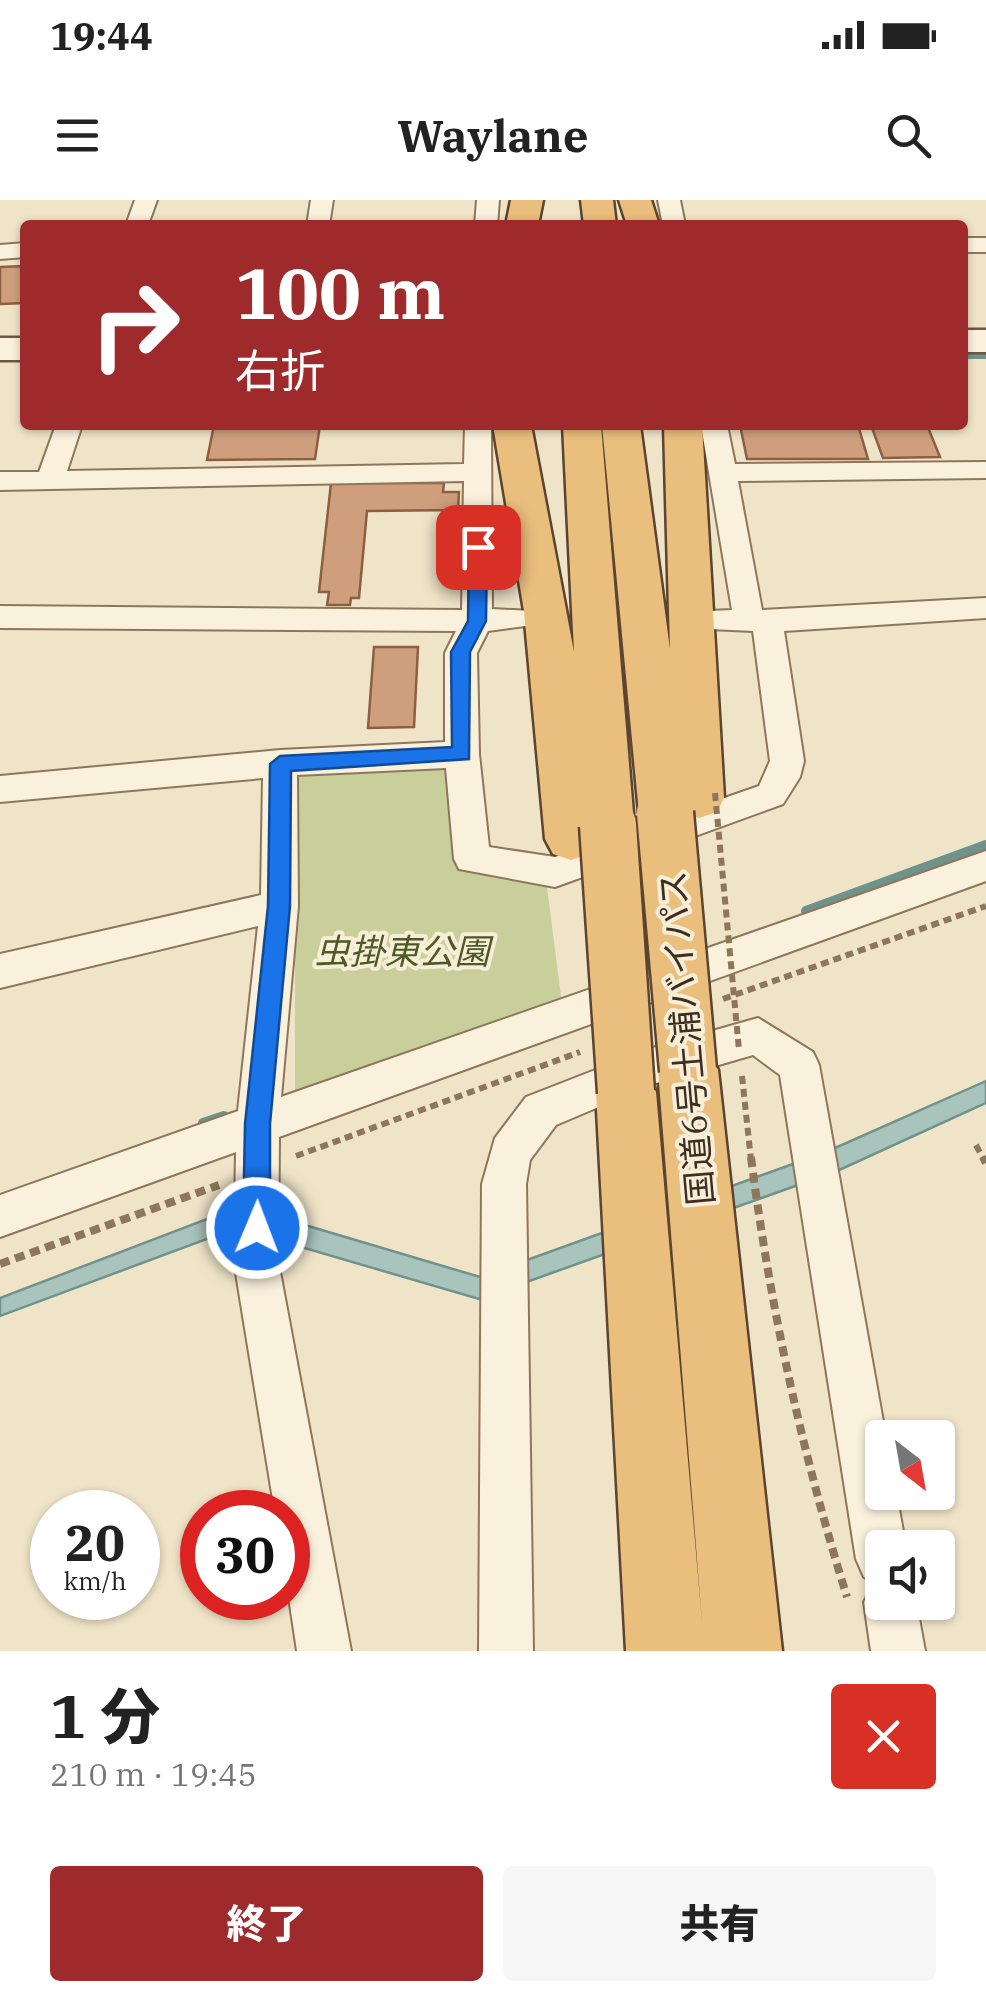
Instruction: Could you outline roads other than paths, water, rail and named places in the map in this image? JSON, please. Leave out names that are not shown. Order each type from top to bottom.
[{"type":"highway","points":[[513,430],[590,832]]},
{"type":"highway","name":"国道6号土浦バイパス","points":[[582,430],[590,832],[653,1053],[743,1651]]},
{"type":"highway","name":"国道6号土浦バイパス","points":[[621,430],[693,801],[673,906],[653,1053],[665,1651]]},
{"type":"highway","points":[[683,430],[693,801]]},
{"type":"street","points":[[50,478],[66,430]]},
{"type":"street","points":[[478,430],[477,621],[461,652],[462,754],[472,859],[555,872],[771,795],[783,777],[787,761],[715,430]]},
{"type":"street","points":[[722,473],[986,470]]},
{"type":"street","points":[[0,481],[479,472]]},
{"type":"street","points":[[700,620],[758,622],[986,608]]},
{"type":"street","points":[[0,617],[477,621],[522,618]]},
{"type":"street","points":[[0,789],[280,764],[462,754]]},
{"type":"street","points":[[280,764],[279,906],[258,1124],[256,1261],[324,1651]]},
{"type":"street","points":[[0,1216],[986,866]]},
{"type":"street","points":[[0,970],[279,906]]},
{"type":"street","points":[[506,1651],[504,1184],[510,1152],[541,1110],[649,1067],[758,1036],[799,1065],[877,1530]]},
{"type":"street","points":[[879,1620],[898,1651]]},
{"type":"water","points":[[986,1081],[986,1103],[837,1171],[479,1299],[236,1228],[0,1316],[0,1298],[241,1206],[480,1277],[826,1152]]},
{"type":"waterway","points":[[968,356],[986,356]]},
{"type":"waterway","points":[[806,911],[986,845]]},
{"type":"waterway","points":[[203,1123],[224,1116]]},
{"type":"park label","name":"虫掛東公園","points":[[402,951]]}]
